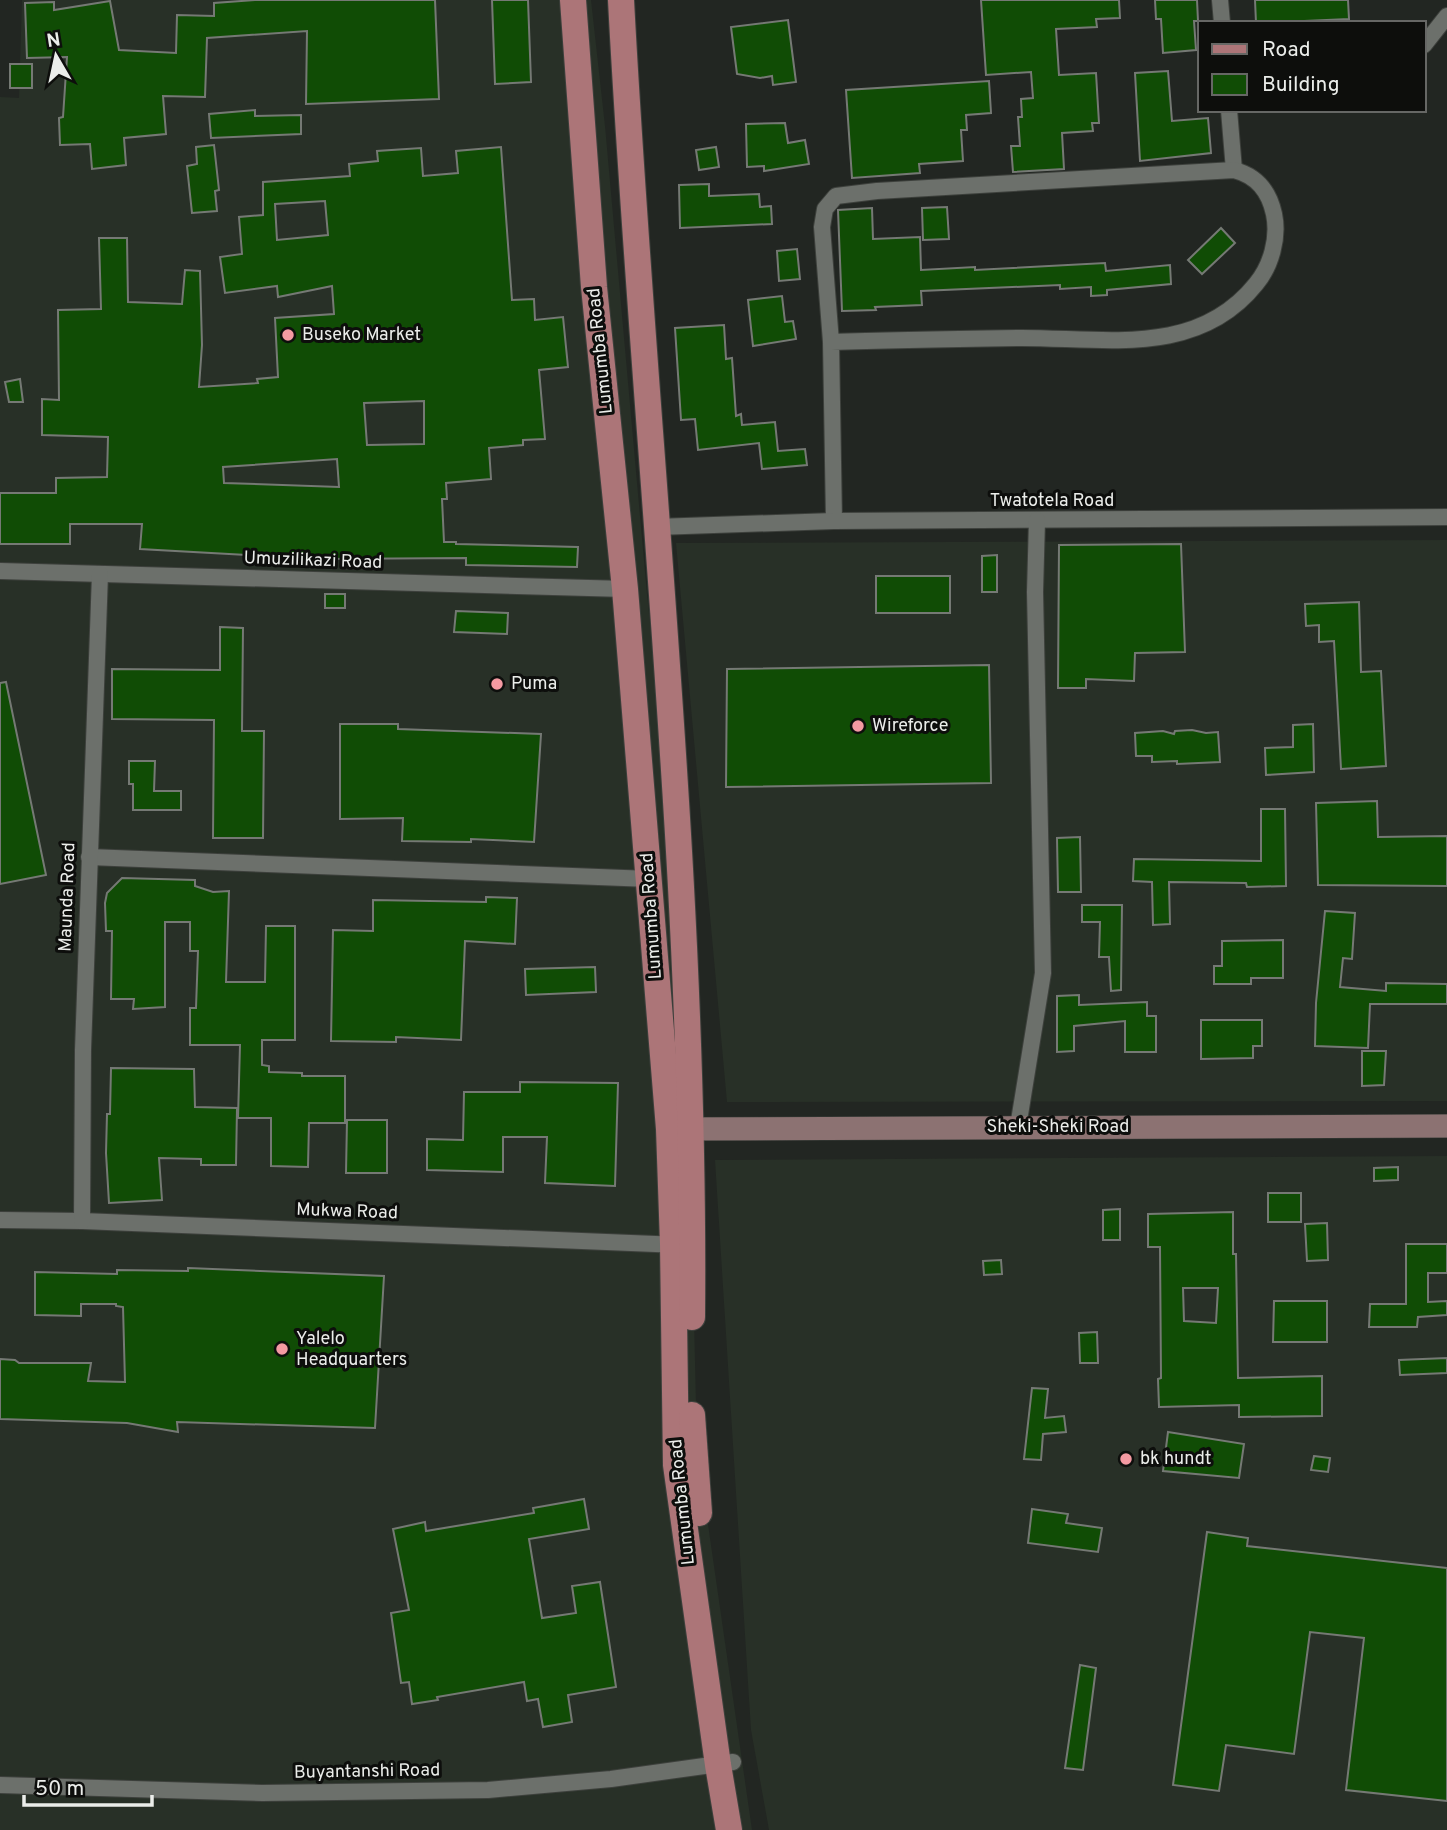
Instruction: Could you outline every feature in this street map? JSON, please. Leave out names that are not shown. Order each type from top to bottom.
[{"type":"main road","name":"Lumumba Road","points":[[573,0],[594,287],[625,589],[650,879],[680,1129]]},
{"type":"main road","name":"Lumumba Road","points":[[621,0],[677,817],[683,1245],[695,1465],[725,1763],[729,1830]]},
{"type":"main road","name":"Lumumba Road","points":[[725,1763],[744,1830]]},
{"type":"street","points":[[1220,0],[1222,21]]},
{"type":"street","points":[[1426,42],[1447,16]]},
{"type":"street","points":[[1229,112],[1234,170]]},
{"type":"street","points":[[831,342],[1022,338],[1120,341],[1155,339],[1187,331],[1237,306],[1263,275],[1275,237],[1274,216],[1269,198],[1249,174],[1234,170],[891,190],[836,196],[825,209],[821,227],[831,342],[834,521]]},
{"type":"street","name":"Twatotela Road","points":[[656,527],[834,521],[1447,517]]},
{"type":"street","points":[[1018,1128],[1043,973],[1035,592],[1037,520]]},
{"type":"street","name":"Umuzilikazi Road","points":[[0,571],[625,589]]},
{"type":"street","name":"Maunda Road","points":[[82,1221],[83,1049],[100,574]]},
{"type":"street","points":[[89,857],[650,879]]},
{"type":"street","name":"Sheki-Sheki Road","points":[[680,1129],[1447,1126]]},
{"type":"street","name":"Mukwa Road","points":[[0,1220],[683,1245]]},
{"type":"street","name":"Buyantanshi Road","points":[[0,1785],[262,1793],[488,1790],[611,1779],[725,1763]]},
{"type":"shaded area","points":[[22,0],[591,0],[605,126],[647,594],[686,971],[697,1448],[752,1830],[0,1830],[0,97],[19,98]]},
{"type":"shaded area","points":[[1447,540],[1447,1101],[727,1102],[676,543]]},
{"type":"shaded area","points":[[1447,1156],[1447,1830],[769,1830],[751,1730],[715,1160]]},
{"type":"building","points":[[255,0],[435,0],[439,99],[306,104],[307,31],[207,38],[205,97],[163,96],[166,134],[124,138],[126,165],[92,169],[90,144],[60,145],[59,118],[63,117],[67,57],[27,58],[25,3],[54,2],[54,10],[110,1],[119,50],[176,53],[177,15],[214,16],[214,3]]},
{"type":"building","points":[[492,0],[528,0],[531,82],[495,84]]},
{"type":"building","points":[[981,0],[1119,0],[1120,18],[1096,19],[1097,27],[1056,29],[1059,75],[1096,73],[1099,123],[1092,123],[1093,131],[1062,133],[1064,169],[1013,172],[1011,146],[1020,146],[1018,117],[1022,117],[1021,99],[1033,98],[1031,72],[986,75]]},
{"type":"building","points":[[1155,0],[1197,0],[1198,21],[1194,21],[1196,50],[1163,53],[1161,19],[1156,19]]},
{"type":"building","points":[[1255,0],[1348,0],[1349,19],[1256,21]]},
{"type":"building","points":[[788,20],[796,82],[773,85],[772,76],[760,78],[737,74],[731,27]]},
{"type":"building","points":[[10,64],[32,64],[32,88],[10,88]]},
{"type":"building","points":[[1168,71],[1172,121],[1208,118],[1211,153],[1140,161],[1135,73]]},
{"type":"building","points":[[989,81],[991,113],[966,115],[967,130],[961,130],[963,161],[919,164],[920,173],[852,178],[846,90]]},
{"type":"building","points":[[255,110],[255,116],[301,115],[301,134],[211,138],[209,114]]},
{"type":"building","points":[[785,123],[788,143],[805,140],[809,164],[764,171],[764,166],[747,167],[746,124]]},
{"type":"building","points":[[214,145],[219,190],[215,191],[217,211],[192,213],[187,166],[197,164],[196,147]]},
{"type":"building","points":[[501,147],[512,300],[534,299],[535,320],[563,317],[568,367],[539,370],[545,439],[523,440],[523,445],[489,448],[491,479],[446,483],[447,499],[442,499],[444,542],[578,547],[577,567],[466,565],[466,558],[316,559],[140,549],[142,524],[70,524],[70,544],[0,544],[0,493],[56,493],[56,478],[107,477],[108,437],[42,435],[42,399],[59,400],[58,310],[101,309],[99,238],[127,238],[128,302],[182,304],[185,270],[200,271],[202,345],[199,387],[258,383],[257,379],[278,377],[275,318],[334,314],[332,286],[278,297],[277,286],[225,293],[220,257],[242,254],[239,217],[263,215],[263,182],[350,176],[349,164],[378,161],[377,151],[421,148],[423,176],[458,173],[456,151]],"holes":[[[325,201],[328,235],[277,240],[275,204]],[[424,401],[424,444],[367,445],[364,403]],[[337,459],[339,487],[224,483],[223,467]]]},
{"type":"building","points":[[716,147],[719,167],[699,170],[696,150]]},
{"type":"building","points":[[709,184],[709,196],[759,194],[760,207],[771,206],[772,224],[680,228],[679,185]]},
{"type":"building","points":[[947,207],[949,239],[923,240],[922,208]]},
{"type":"building","points":[[872,208],[873,239],[920,237],[921,270],[1105,263],[1106,271],[1170,265],[1171,284],[1107,290],[1107,295],[1091,296],[1091,287],[1060,289],[1060,285],[921,291],[922,305],[842,311],[838,210]]},
{"type":"building","points":[[1221,228],[1235,243],[1202,274],[1188,260]]},
{"type":"building","points":[[797,249],[800,279],[779,281],[777,251]]},
{"type":"building","points":[[782,296],[785,322],[793,321],[796,339],[753,346],[748,300]]},
{"type":"building","points":[[724,325],[726,359],[732,358],[736,416],[741,414],[742,425],[775,422],[778,451],[805,449],[807,465],[762,469],[759,443],[698,450],[695,419],[681,420],[675,328]]},
{"type":"building","points":[[20,379],[23,402],[9,402],[5,382]]},
{"type":"building","points":[[1181,544],[1185,652],[1135,653],[1134,681],[1086,679],[1086,688],[1058,688],[1059,545]]},
{"type":"building","points":[[997,555],[997,592],[982,592],[982,556]]},
{"type":"building","points":[[876,576],[950,576],[950,613],[876,613]]},
{"type":"building","points":[[325,594],[345,594],[345,608],[325,608]]},
{"type":"building","points":[[1359,602],[1361,672],[1381,671],[1386,766],[1341,769],[1334,641],[1319,642],[1319,625],[1306,626],[1305,604]]},
{"type":"building","points":[[456,611],[508,613],[507,634],[454,632]]},
{"type":"building","points":[[220,627],[243,628],[242,731],[264,731],[263,838],[213,838],[214,720],[112,719],[112,669],[220,670]]},
{"type":"building","name":"Wireforce","points":[[989,665],[991,783],[726,787],[727,669]]},
{"type":"building","points":[[6,682],[46,875],[0,884],[0,683]]},
{"type":"building","points":[[340,724],[398,724],[398,729],[541,734],[534,842],[471,839],[471,842],[402,841],[403,818],[340,819]]},
{"type":"building","points":[[1313,724],[1314,772],[1266,775],[1265,748],[1293,747],[1293,725]]},
{"type":"building","points":[[1163,731],[1174,734],[1175,731],[1218,732],[1220,762],[1177,764],[1177,761],[1152,762],[1152,756],[1136,756],[1135,733]]},
{"type":"building","points":[[129,761],[155,761],[154,791],[181,791],[181,810],[133,810],[133,784],[129,784]]},
{"type":"building","points":[[1377,801],[1378,837],[1447,836],[1447,886],[1318,885],[1316,803]]},
{"type":"building","points":[[1261,809],[1285,809],[1286,886],[1247,887],[1246,883],[1169,882],[1170,924],[1153,925],[1152,882],[1133,881],[1134,859],[1261,861]]},
{"type":"building","points":[[1080,837],[1081,892],[1058,892],[1057,838]]},
{"type":"building","points":[[122,878],[195,880],[195,886],[213,892],[229,891],[226,982],[265,982],[266,926],[295,926],[295,1040],[262,1040],[262,1065],[269,1066],[269,1072],[302,1073],[302,1076],[345,1076],[345,1123],[309,1123],[308,1167],[271,1166],[271,1118],[238,1118],[240,1045],[190,1045],[190,1008],[196,1008],[198,951],[190,951],[190,922],[165,922],[165,1007],[133,1009],[134,999],[111,999],[112,931],[106,931],[105,903],[107,893]]},
{"type":"building","points":[[486,897],[517,898],[515,944],[465,941],[461,1040],[396,1037],[396,1042],[331,1041],[333,930],[373,931],[373,900],[486,902]]},
{"type":"building","points":[[1082,905],[1122,905],[1121,990],[1111,991],[1109,957],[1099,957],[1100,922],[1082,922]]},
{"type":"building","points":[[1325,911],[1355,913],[1352,959],[1343,958],[1340,987],[1386,991],[1386,983],[1447,984],[1447,1004],[1370,1004],[1368,1048],[1315,1046],[1316,1003]]},
{"type":"building","points":[[1283,940],[1283,978],[1251,978],[1251,984],[1214,984],[1214,966],[1222,966],[1222,941]]},
{"type":"building","points":[[595,967],[596,992],[526,995],[525,969]]},
{"type":"building","points":[[1079,995],[1079,1005],[1147,1002],[1147,1016],[1156,1016],[1156,1052],[1125,1052],[1125,1021],[1074,1026],[1074,1051],[1057,1052],[1057,996]]},
{"type":"building","points":[[1201,1020],[1262,1020],[1262,1046],[1253,1046],[1253,1058],[1201,1059]]},
{"type":"building","points":[[1362,1051],[1386,1051],[1384,1085],[1362,1086]]},
{"type":"building","points":[[111,1068],[194,1069],[195,1107],[237,1108],[236,1165],[201,1165],[201,1159],[159,1158],[162,1200],[109,1203],[106,1153]]},
{"type":"building","points":[[520,1082],[618,1083],[615,1186],[545,1183],[547,1137],[503,1137],[503,1172],[427,1170],[427,1139],[463,1140],[464,1092],[520,1092]]},
{"type":"building","points":[[347,1120],[387,1120],[387,1173],[346,1173]]},
{"type":"building","points":[[1398,1167],[1398,1180],[1374,1181],[1374,1168]]},
{"type":"building","points":[[1268,1193],[1301,1193],[1301,1222],[1268,1222]]},
{"type":"building","points":[[1120,1209],[1120,1240],[1103,1240],[1103,1210]]},
{"type":"building","points":[[1233,1212],[1238,1378],[1322,1376],[1322,1416],[1239,1417],[1239,1405],[1159,1407],[1160,1247],[1148,1247],[1148,1214]],"holes":[[[1183,1288],[1218,1288],[1216,1323],[1184,1321]]]},
{"type":"building","points":[[1327,1223],[1328,1260],[1307,1261],[1305,1224]]},
{"type":"building","points":[[1406,1244],[1447,1244],[1447,1273],[1428,1273],[1428,1302],[1447,1301],[1447,1315],[1418,1317],[1417,1327],[1369,1327],[1370,1304],[1406,1304]]},
{"type":"building","points":[[1001,1260],[1002,1274],[984,1275],[983,1261]]},
{"type":"building","name":"Yalelo Headquarters","points":[[188,1268],[384,1276],[375,1428],[177,1422],[178,1432],[127,1423],[0,1419],[0,1359],[15,1360],[19,1363],[91,1363],[88,1381],[125,1382],[123,1307],[116,1304],[81,1304],[81,1316],[35,1315],[35,1272],[117,1274],[117,1270],[188,1271]]},
{"type":"building","points":[[1274,1301],[1327,1301],[1327,1342],[1273,1342]]},
{"type":"building","points":[[1097,1332],[1098,1363],[1080,1363],[1079,1333]]},
{"type":"building","points":[[1447,1358],[1447,1373],[1400,1375],[1399,1360]]},
{"type":"building","points":[[1032,1388],[1048,1389],[1045,1418],[1064,1416],[1066,1432],[1043,1434],[1041,1460],[1024,1459]]},
{"type":"building","points":[[1168,1432],[1244,1444],[1239,1478],[1163,1471]]},
{"type":"building","points":[[1314,1456],[1330,1458],[1328,1472],[1311,1470]]},
{"type":"building","points":[[584,1499],[589,1529],[529,1539],[542,1618],[576,1613],[572,1586],[600,1582],[616,1687],[568,1695],[572,1722],[543,1727],[538,1699],[527,1701],[524,1682],[412,1704],[409,1682],[401,1683],[391,1613],[409,1610],[393,1529],[425,1522],[426,1531],[534,1513],[533,1508]]},
{"type":"building","points":[[1032,1509],[1068,1514],[1066,1523],[1102,1528],[1098,1552],[1028,1543]]},
{"type":"building","points":[[1207,1532],[1248,1538],[1247,1546],[1447,1568],[1447,1801],[1346,1790],[1364,1638],[1310,1632],[1294,1754],[1226,1745],[1219,1791],[1173,1785]]},
{"type":"building","points":[[1080,1665],[1096,1668],[1083,1770],[1065,1768]]},
{"type":"place","name":"Buseko Market","points":[[288,335]]},
{"type":"place","name":"Puma","points":[[497,684]]},
{"type":"place","name":"Wireforce","points":[[858,726]]},
{"type":"place","name":"Yalelo Headquarters","points":[[282,1349]]},
{"type":"place","name":"bk hundt","points":[[1126,1459]]}]
